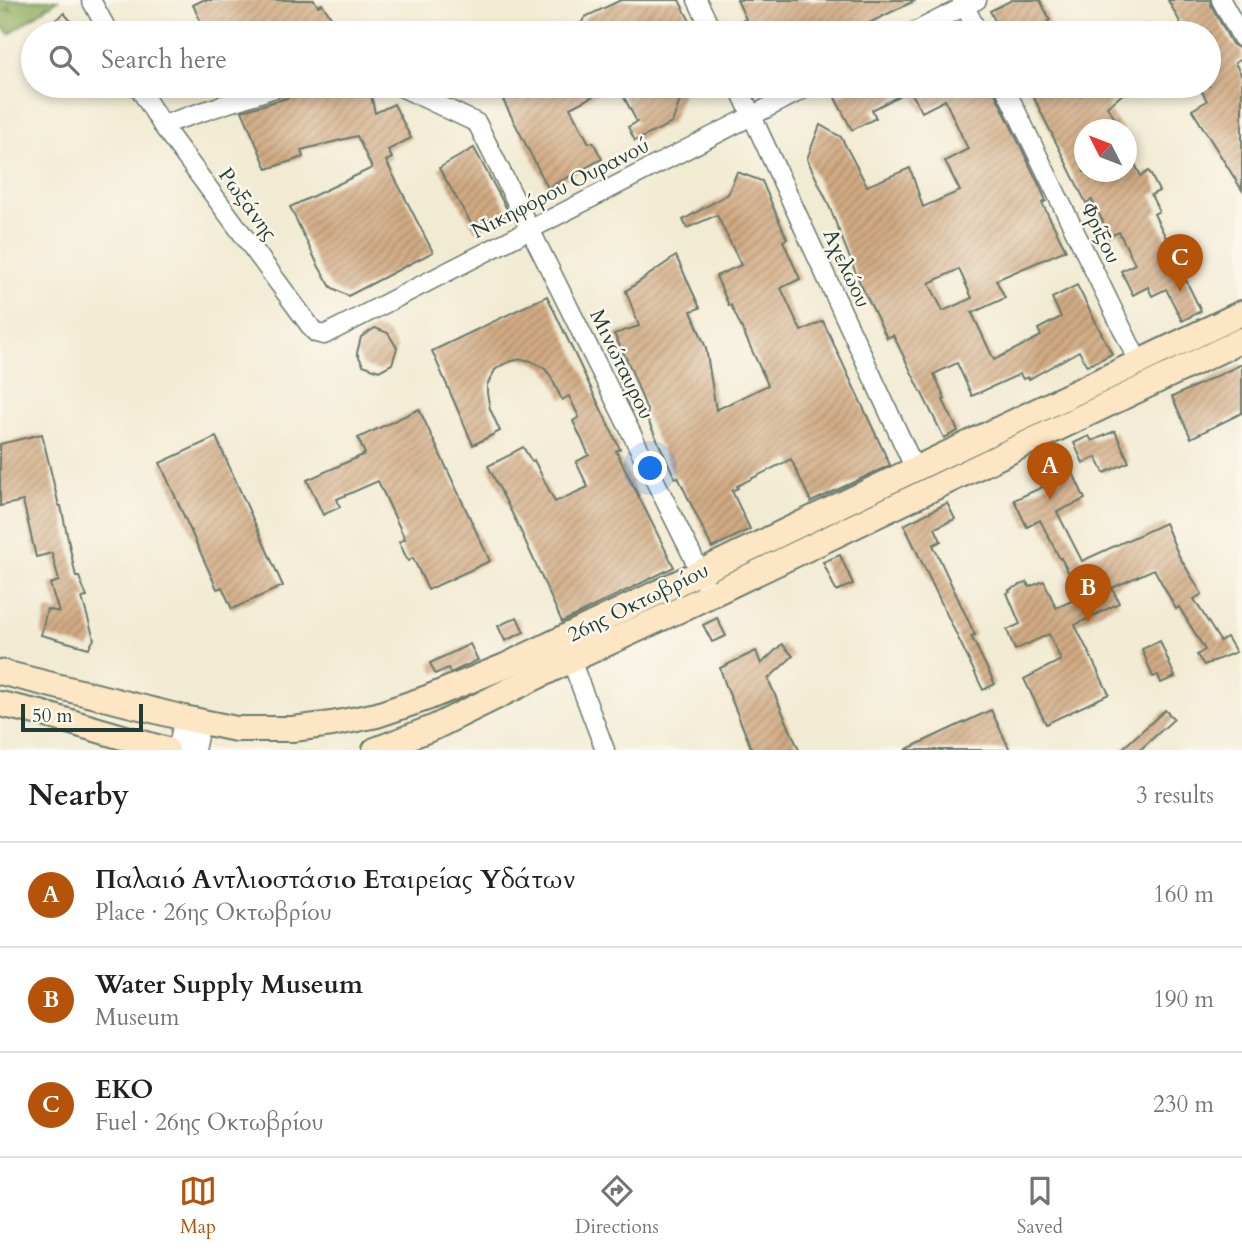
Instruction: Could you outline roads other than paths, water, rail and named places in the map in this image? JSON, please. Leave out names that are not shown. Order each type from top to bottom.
[{"type":"main road","name":"26ης Οκτωβρίου","points":[[378,749],[435,727],[571,660],[915,468],[1242,313]]},
{"type":"main road","name":"26ης Οκτωβρίου","points":[[0,672],[236,729],[293,729],[377,715],[428,698],[705,584],[1242,340]]},
{"type":"main road","points":[[0,704],[40,713],[117,742],[167,750]]},
{"type":"street","points":[[91,0],[102,21]]},
{"type":"street","points":[[697,0],[707,21]]},
{"type":"street","points":[[1221,0],[1242,38]]},
{"type":"street","points":[[934,21],[968,2],[974,21]]},
{"type":"street","name":"Ρωξάνης","points":[[145,98],[162,125],[313,330],[320,335],[332,332]]},
{"type":"street","points":[[162,125],[244,98]]},
{"type":"street","name":"Μινώταυρου","points":[[424,98],[477,123],[705,584]]},
{"type":"street","name":"Αχελώου","points":[[744,98],[915,468]]},
{"type":"street","name":"Νικηφόρου Ουρανού","points":[[332,332],[787,98]]},
{"type":"street","name":"Φρίξου","points":[[1010,98],[1139,363]]},
{"type":"street","points":[[571,660],[605,750]]},
{"type":"street","points":[[177,750],[193,720]]},
{"type":"street","points":[[193,720],[195,750]]},
{"type":"place","name":"EKO","points":[[1180,292]]},
{"type":"place","name":"Παλαιό Αντλιοστάσιο Εταιρείας Υδάτων","points":[[1050,500]]},
{"type":"place","name":"Water Supply Museum","points":[[1088,622]]}]
